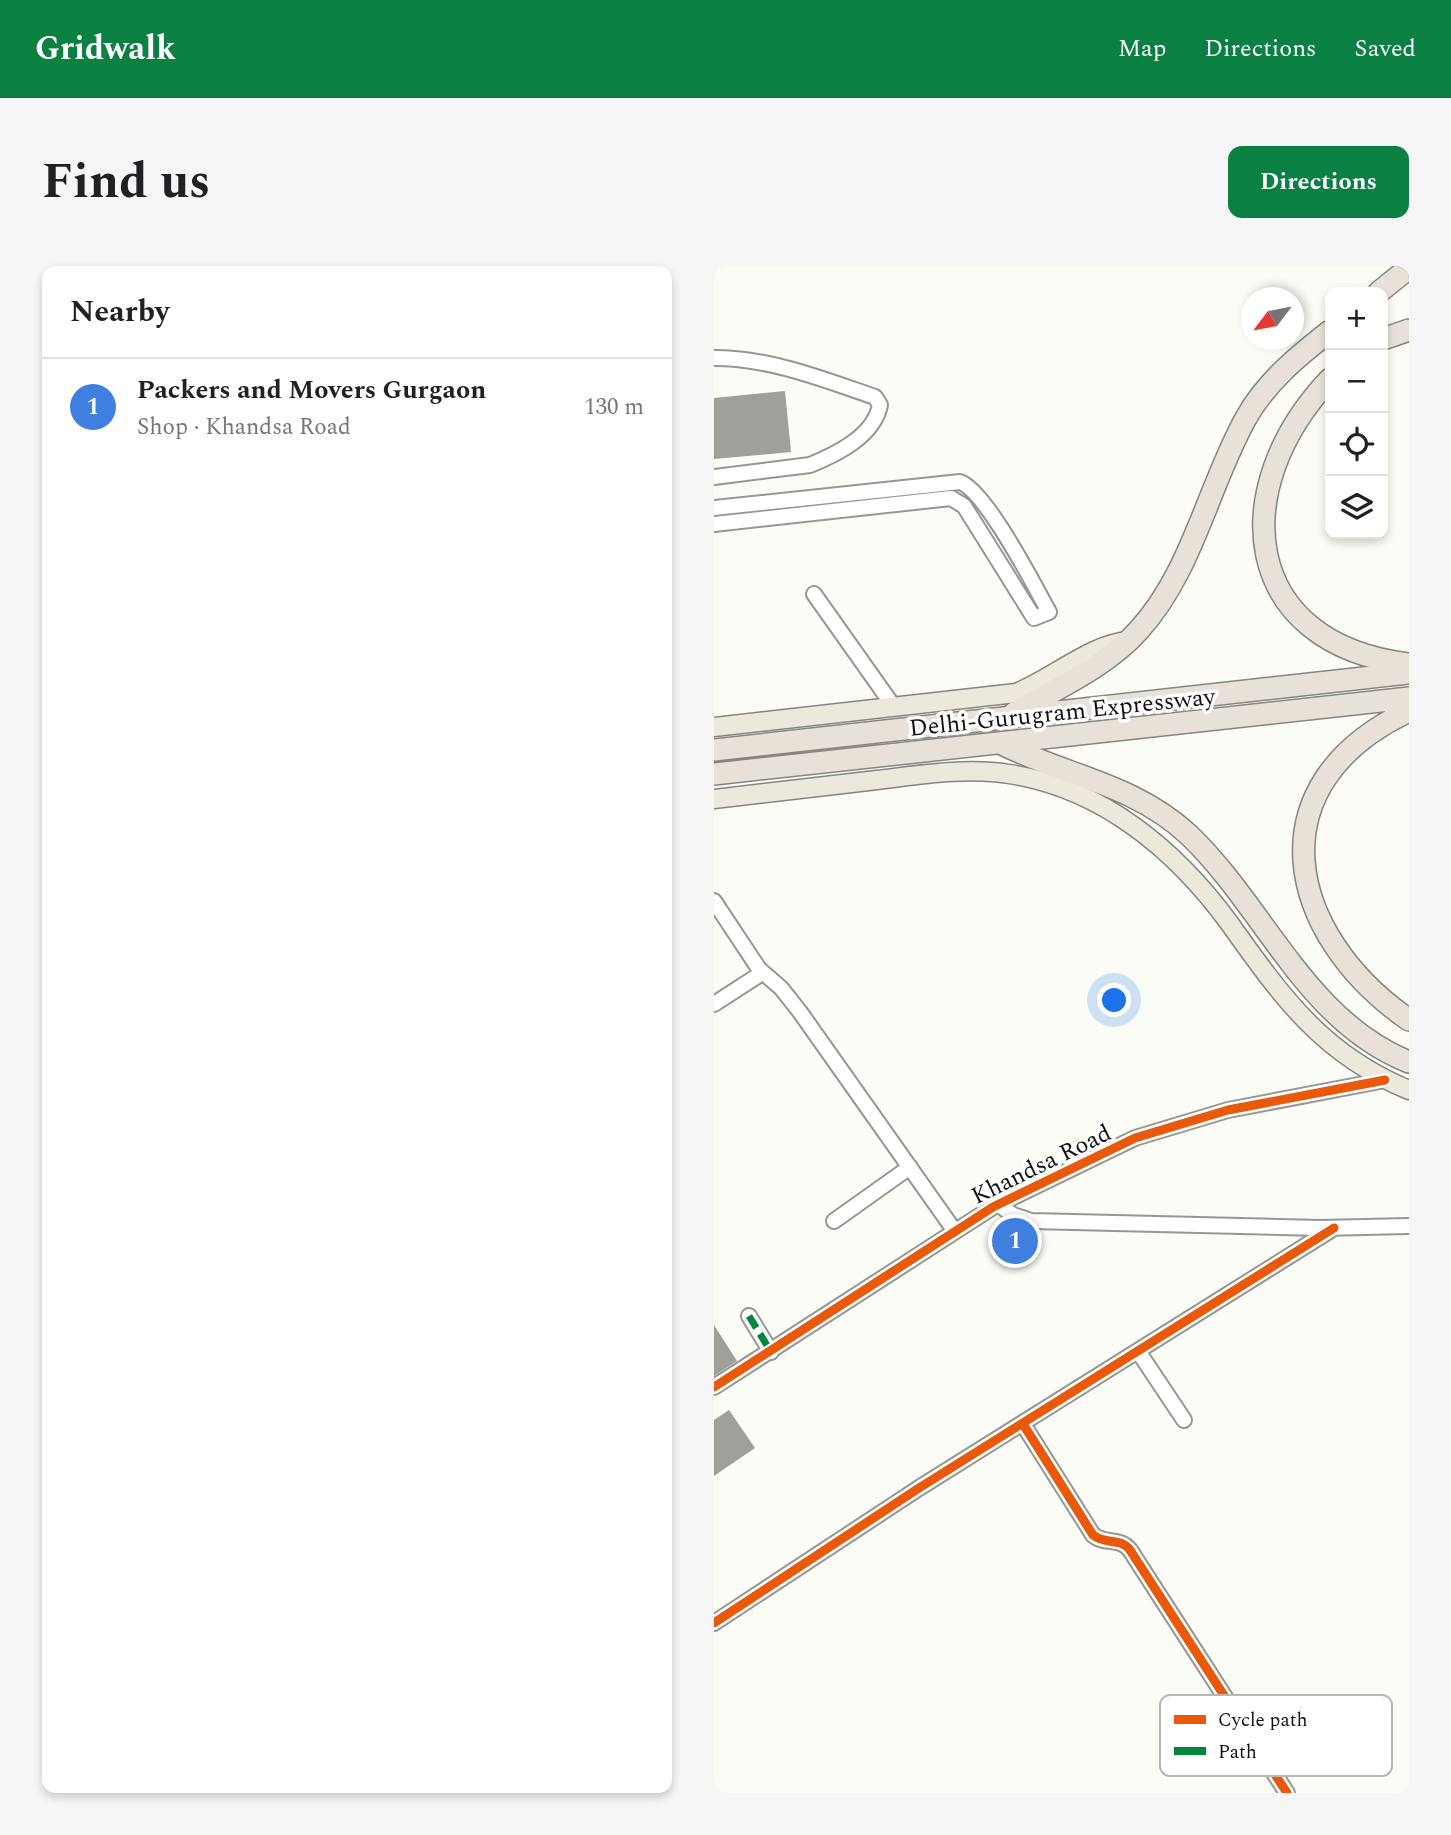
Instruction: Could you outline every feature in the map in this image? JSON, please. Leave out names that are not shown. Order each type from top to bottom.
[{"type":"highway","points":[[1385,287],[1409,268]]},
{"type":"highway","points":[[1388,337],[1409,330]]},
{"type":"highway","points":[[1006,718],[1128,641],[1157,608],[1174,577],[1246,418],[1278,376],[1325,335]]},
{"type":"highway","points":[[1325,385],[1292,427],[1266,489],[1262,522],[1269,566],[1294,609],[1328,639],[1374,657],[1409,664]]},
{"type":"highway","name":"Delhi-Gurugram Expressway","points":[[714,750],[1409,673]]},
{"type":"highway","name":"Delhi-Gurugram Expressway","points":[[714,774],[1409,698]]},
{"type":"highway","points":[[1409,711],[1361,741],[1332,770],[1312,806],[1303,854],[1311,903],[1329,938],[1367,985],[1409,1020]]},
{"type":"highway","points":[[1000,743],[1039,762],[1098,779],[1129,793],[1164,815],[1209,857],[1314,991],[1340,1019],[1409,1062]]},
{"type":"main road","points":[[714,727],[1016,693],[1045,681],[1103,646],[1128,641]]},
{"type":"main road","points":[[714,799],[929,774],[981,773],[1006,773],[1034,779],[1085,796],[1174,858],[1206,892],[1300,1017],[1346,1058],[1409,1090]]},
{"type":"street","points":[[714,358],[764,363],[807,373],[875,397],[880,405],[876,421],[869,428],[824,459],[810,465],[714,477]]},
{"type":"street","points":[[714,508],[941,482],[965,484],[974,491],[1014,550],[1049,612],[1034,618],[997,556],[957,500]]},
{"type":"street","points":[[957,500],[965,484]]},
{"type":"street","points":[[714,524],[881,503],[957,500]]},
{"type":"street","points":[[814,594],[894,707]]},
{"type":"street","points":[[714,901],[762,973],[788,995],[954,1230]]},
{"type":"street","points":[[714,1004],[762,973]]},
{"type":"street","name":"Khandsa Road","points":[[714,1387],[954,1230],[998,1204],[1135,1138],[1228,1110],[1385,1080]]},
{"type":"street","points":[[834,1221],[911,1167]]},
{"type":"street","points":[[998,1204],[1013,1215],[1031,1220],[1334,1228],[1409,1226]]},
{"type":"street","points":[[714,1623],[879,1513],[1334,1228]]},
{"type":"street","points":[[749,1316],[771,1352]]},
{"type":"street","points":[[1138,1352],[1184,1420]]},
{"type":"street","points":[[1023,1424],[1093,1535],[1100,1540],[1121,1542],[1130,1550],[1224,1695]]},
{"type":"street","points":[[1276,1776],[1287,1793]]},
{"type":"building","points":[[785,391],[791,452],[714,459],[714,398]]},
{"type":"building","points":[[714,1325],[737,1361],[714,1376]]},
{"type":"building","points":[[729,1410],[755,1448],[714,1476],[714,1420]]},
{"type":"marked path","points":[[749,1316],[771,1352]]},
{"type":"cycle path","points":[[714,1387],[993,1207],[1135,1138],[1228,1110],[1385,1080]]},
{"type":"cycle path","points":[[714,1623],[919,1488],[1334,1228]]},
{"type":"cycle path","points":[[1023,1424],[1093,1535],[1102,1540],[1122,1544],[1130,1550],[1224,1695]]},
{"type":"cycle path","points":[[1276,1776],[1287,1793]]},
{"type":"place","name":"Packers and Movers Gurgaon","points":[[1015,1241]]}]
